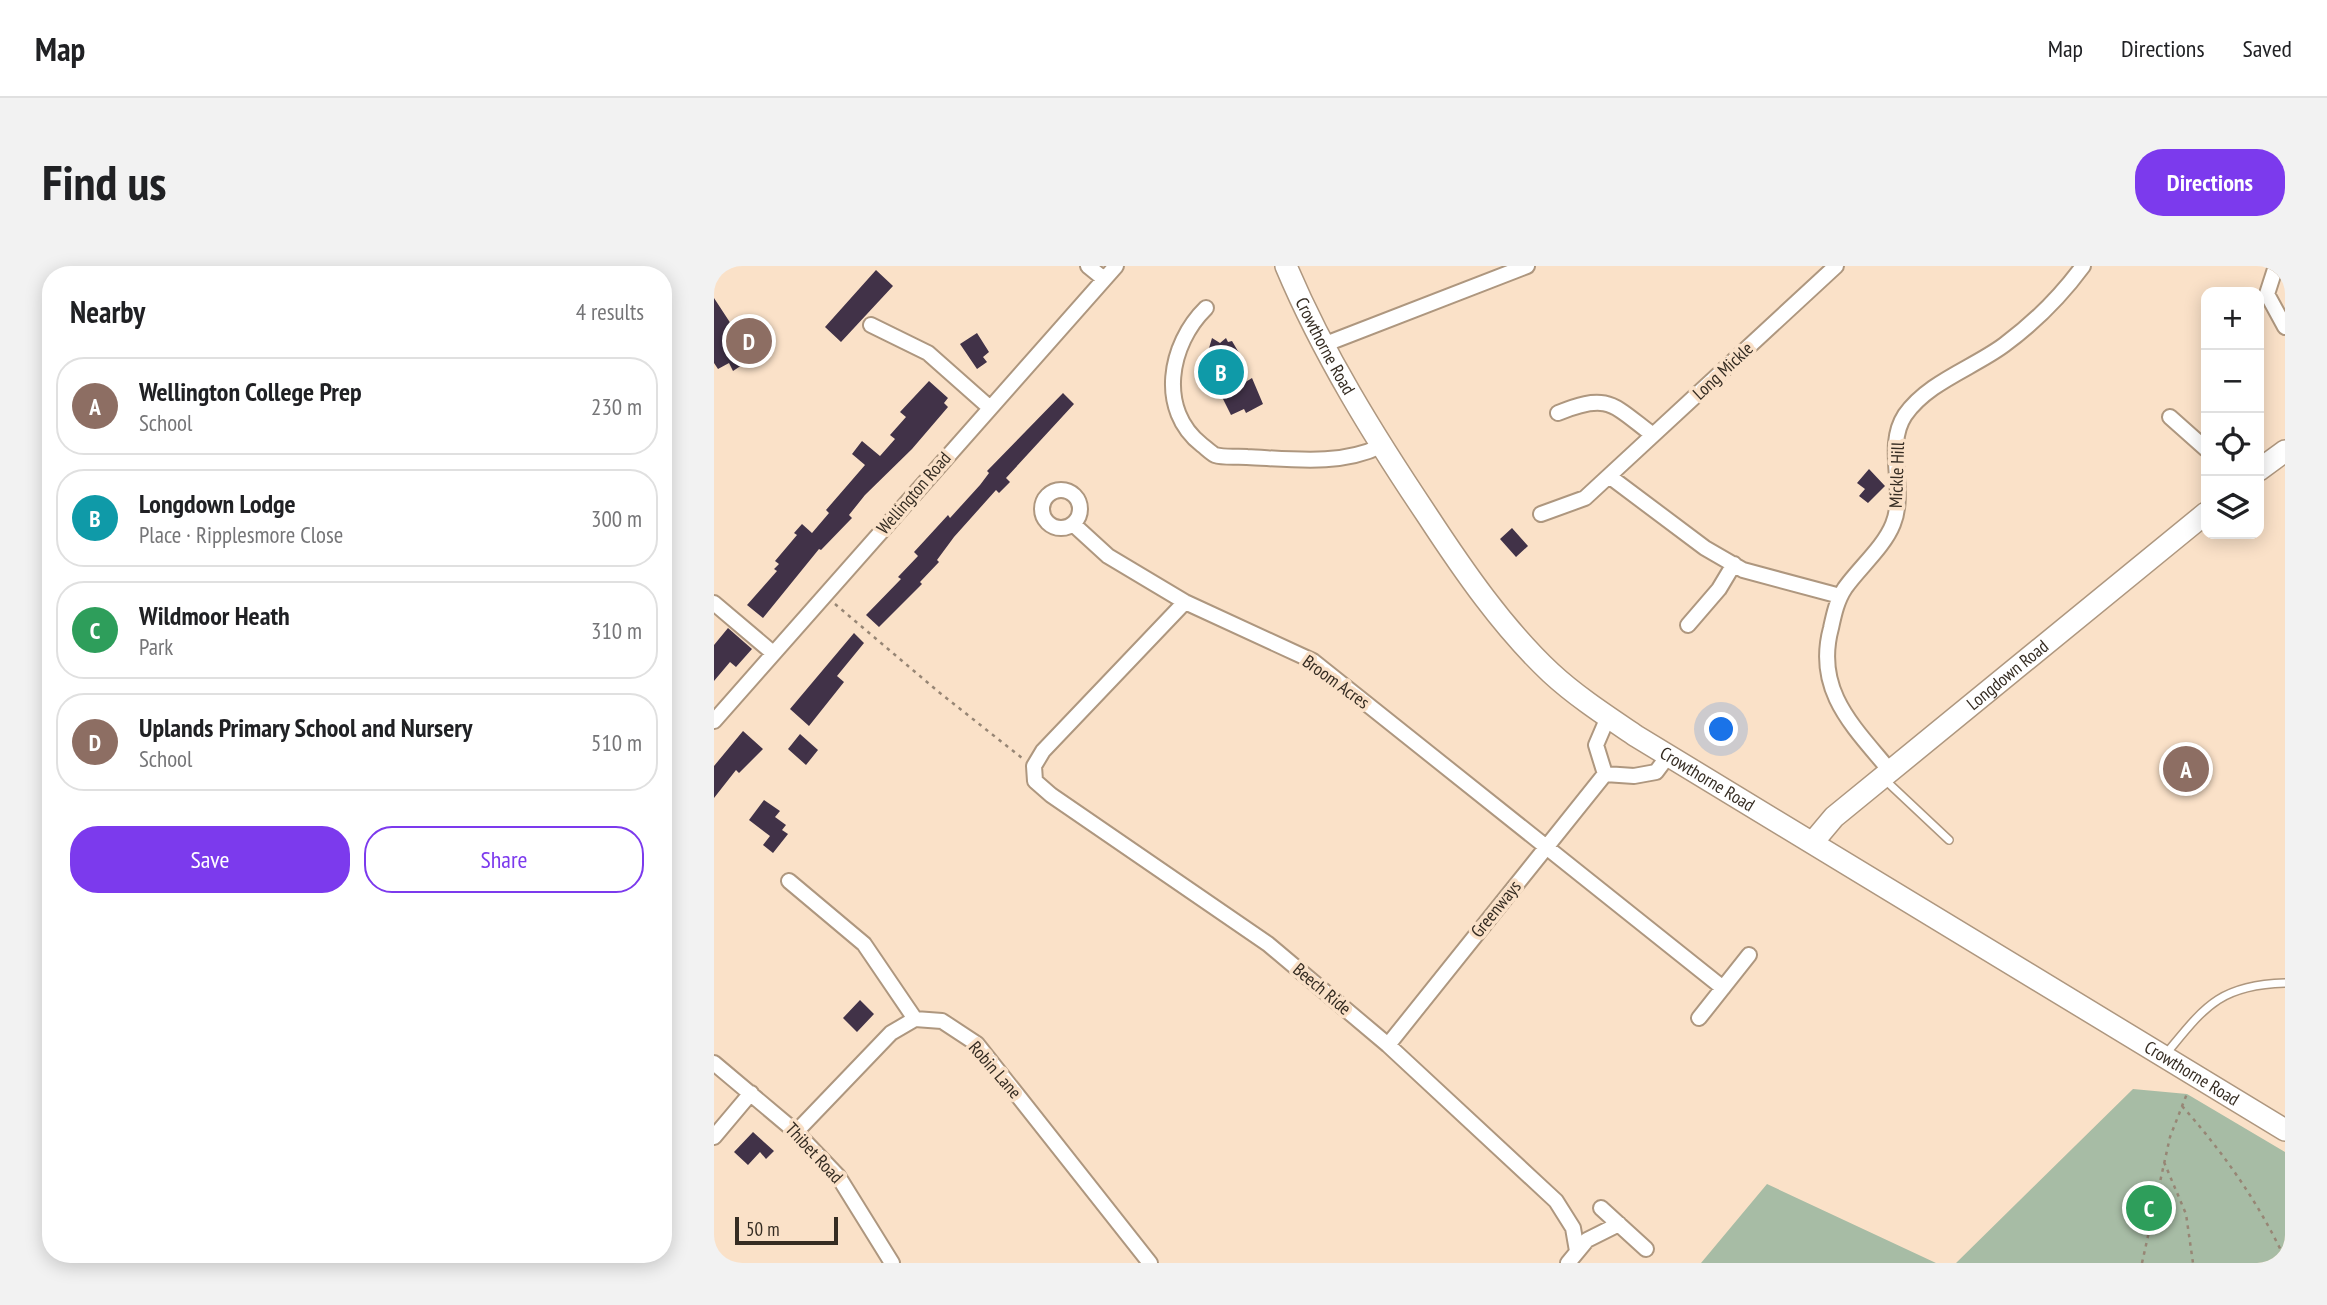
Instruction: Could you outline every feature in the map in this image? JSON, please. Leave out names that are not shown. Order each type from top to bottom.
[{"type":"street","points":[[1088,266],[1104,279]]},
{"type":"street","name":"Wellington Road","points":[[714,721],[1116,266]]},
{"type":"street","name":"Crowthorne Road","points":[[1286,266],[1323,345],[1381,446],[1449,548],[1502,619],[1552,673],[1608,717],[1668,756],[2285,1130]]},
{"type":"street","points":[[1323,345],[1527,266]]},
{"type":"street","name":"Long Mickle","points":[[1541,514],[1585,498],[1836,266]]},
{"type":"street","name":"Mickle Hill","points":[[1887,775],[1844,715],[1830,687],[1825,648],[1840,597],[1893,526],[1899,499],[1896,441],[1904,417],[1925,394],[2003,346],[2040,316],[2083,266]]},
{"type":"street","points":[[2276,266],[2267,294],[2285,327]]},
{"type":"street","points":[[1206,308],[1191,323],[1173,366],[1173,401],[1189,435],[1215,455],[1333,459],[1360,455],[1381,446]]},
{"type":"street","points":[[871,324],[928,354],[989,407]]},
{"type":"street","points":[[1558,413],[1586,401],[1611,403],[1653,435]]},
{"type":"street","points":[[2170,417],[2201,445]]},
{"type":"street","points":[[2264,466],[2285,451]]},
{"type":"street","points":[[1609,476],[1705,548],[1734,564],[1840,597]]},
{"type":"street","name":"Longdown Road","points":[[1813,842],[1834,817],[2201,517]]},
{"type":"street","name":"Broom Acres","points":[[1073,524],[1108,556],[1185,602],[1312,661],[1723,988]]},
{"type":"street","points":[[1688,625],[1720,589],[1734,564]]},
{"type":"street","points":[[1034,766],[1043,751],[1185,602]]},
{"type":"street","points":[[714,603],[773,653]]},
{"type":"street","points":[[1608,717],[1596,745],[1605,774],[1634,776],[1656,772],[1668,756]]},
{"type":"street","name":"Beech Ride","points":[[1034,766],[1035,781],[1041,788],[1268,944],[1388,1045],[1523,1168],[1556,1201],[1573,1228],[1572,1257]]},
{"type":"street","name":"Greenways","points":[[1388,1045],[1605,774]]},
{"type":"street","points":[[789,881],[864,944],[915,1019],[891,1033],[796,1132]]},
{"type":"street","points":[[1699,1018],[1749,956]]},
{"type":"street","name":"Robin Lane","points":[[915,1019],[942,1021],[977,1044],[1150,1263]]},
{"type":"street","name":"Thibet Road","points":[[714,1063],[796,1132],[838,1176],[891,1263]]},
{"type":"street","points":[[714,1137],[751,1093]]},
{"type":"street","points":[[1601,1208],[1646,1249]]},
{"type":"street","points":[[1572,1257],[1594,1235],[1619,1224]]},
{"type":"street","points":[[1573,1228],[1594,1235]]},
{"type":"lane","points":[[1887,775],[1950,840]]},
{"type":"lane","points":[[2165,1056],[2205,1006],[2230,992],[2285,983]]},
{"type":"path","points":[[825,595],[940,693],[1034,766]]},
{"type":"path","points":[[2142,1263],[2164,1162],[2194,1073]]},
{"type":"path","points":[[2182,1107],[2210,1138],[2265,1215],[2285,1259]]},
{"type":"path","points":[[2164,1162],[2186,1213],[2193,1263]]},
{"type":"green space","points":[[2133,1089],[2187,1094],[2285,1152],[2285,1263],[1956,1263]]},
{"type":"green space","points":[[1767,1184],[1936,1263],[1701,1263]]},
{"type":"building","points":[[876,270],[893,286],[841,342],[825,327]]},
{"type":"building","points":[[714,298],[731,324],[743,316],[756,338],[743,346],[751,359],[733,371],[729,363],[718,369],[714,363]]},
{"type":"building","points":[[977,333],[989,352],[983,357],[987,362],[977,369],[960,344]]},
{"type":"building","points":[[1212,338],[1220,343],[1226,338],[1228,342],[1232,341],[1242,358],[1228,366],[1239,386],[1252,378],[1263,404],[1246,413],[1244,409],[1231,415],[1202,357],[1207,355]]},
{"type":"building","points":[[929,381],[948,398],[944,403],[948,407],[912,449],[865,495],[849,515],[852,518],[819,549],[763,618],[747,605],[777,571],[774,569],[779,564],[775,561],[797,535],[794,533],[802,524],[812,533],[829,513],[826,510],[865,465],[852,454],[862,441],[880,456],[895,439],[890,435],[906,417],[900,412]]},
{"type":"building","points":[[1063,393],[1074,404],[1006,478],[1010,482],[999,493],[996,490],[954,537],[937,560],[939,562],[920,582],[922,584],[879,627],[866,615],[901,579],[898,577],[918,556],[914,552],[948,515],[950,518],[980,485],[989,473],[987,471]]},
{"type":"building","points":[[1869,469],[1885,486],[1868,503],[1859,496],[1865,489],[1857,483]]},
{"type":"building","points":[[1512,528],[1528,546],[1516,557],[1500,539]]},
{"type":"building","points":[[728,628],[752,649],[736,667],[730,662],[714,681],[714,645]]},
{"type":"building","points":[[854,633],[864,643],[837,676],[844,682],[809,726],[790,709]]},
{"type":"building","points":[[743,731],[763,749],[739,773],[736,770],[714,798],[714,766]]},
{"type":"building","points":[[800,734],[818,750],[806,765],[788,749]]},
{"type":"building","points":[[764,800],[780,811],[775,817],[786,825],[782,830],[788,834],[773,853],[763,845],[770,836],[749,820]]},
{"type":"building","points":[[860,1000],[874,1014],[857,1032],[843,1018]]},
{"type":"building","points":[[753,1132],[774,1151],[766,1159],[760,1152],[748,1165],[734,1152]]},
{"type":"place","name":"Uplands Primary School and Nursery","points":[[749,341]]},
{"type":"place","name":"Longdown Lodge","points":[[1221,372]]},
{"type":"place","name":"Wellington College Prep","points":[[2186,769]]},
{"type":"place","name":"Wildmoor Heath","points":[[2149,1208]]}]
